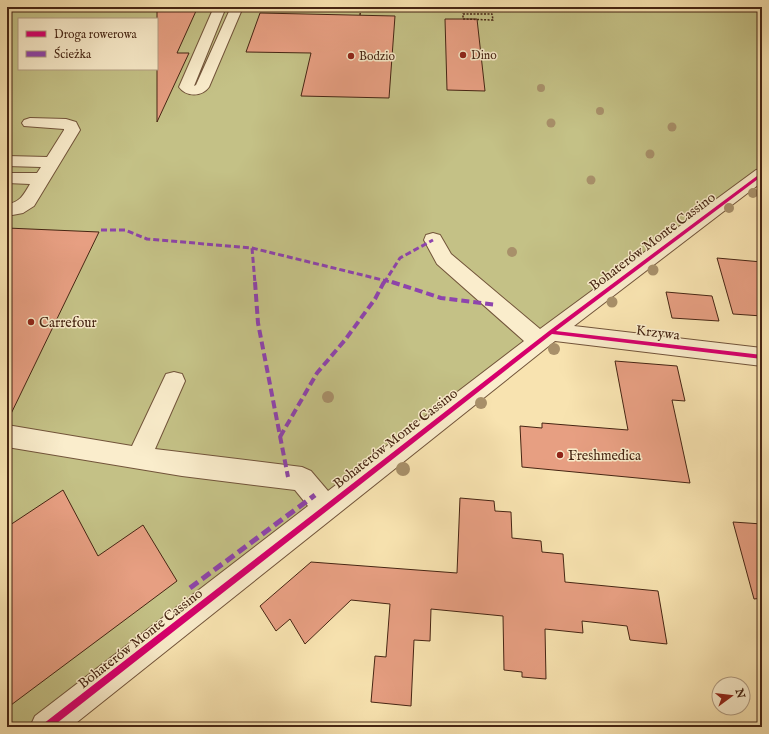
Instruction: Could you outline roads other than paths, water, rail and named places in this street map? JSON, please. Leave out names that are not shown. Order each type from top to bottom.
[{"type":"street","points":[[220,7],[186,87],[189,90],[202,88],[237,7]]},
{"type":"street","points":[[756,7],[762,7]]},
{"type":"street","points":[[7,210],[17,209],[24,206],[72,130],[71,127],[66,124],[30,123]]},
{"type":"street","points":[[7,161],[52,162]]},
{"type":"street","name":"Bohaterów Monte Cassino","points":[[46,727],[545,336],[762,174]]},
{"type":"street","points":[[7,178],[38,185]]},
{"type":"street","points":[[7,190],[38,185]]},
{"type":"street","points":[[433,240],[444,259],[545,336]]},
{"type":"street","name":"Krzywa","points":[[545,336],[762,357]]},
{"type":"street","points":[[139,458],[174,381]]},
{"type":"street","points":[[7,436],[139,458],[302,479],[325,507]]},
{"type":"place","name":"Dino","points":[[463,55]]},
{"type":"place","name":"Bodzio","points":[[351,56]]},
{"type":"place","name":"Carrefour","points":[[31,322]]},
{"type":"place","name":"Freshmedica","points":[[560,455]]}]
